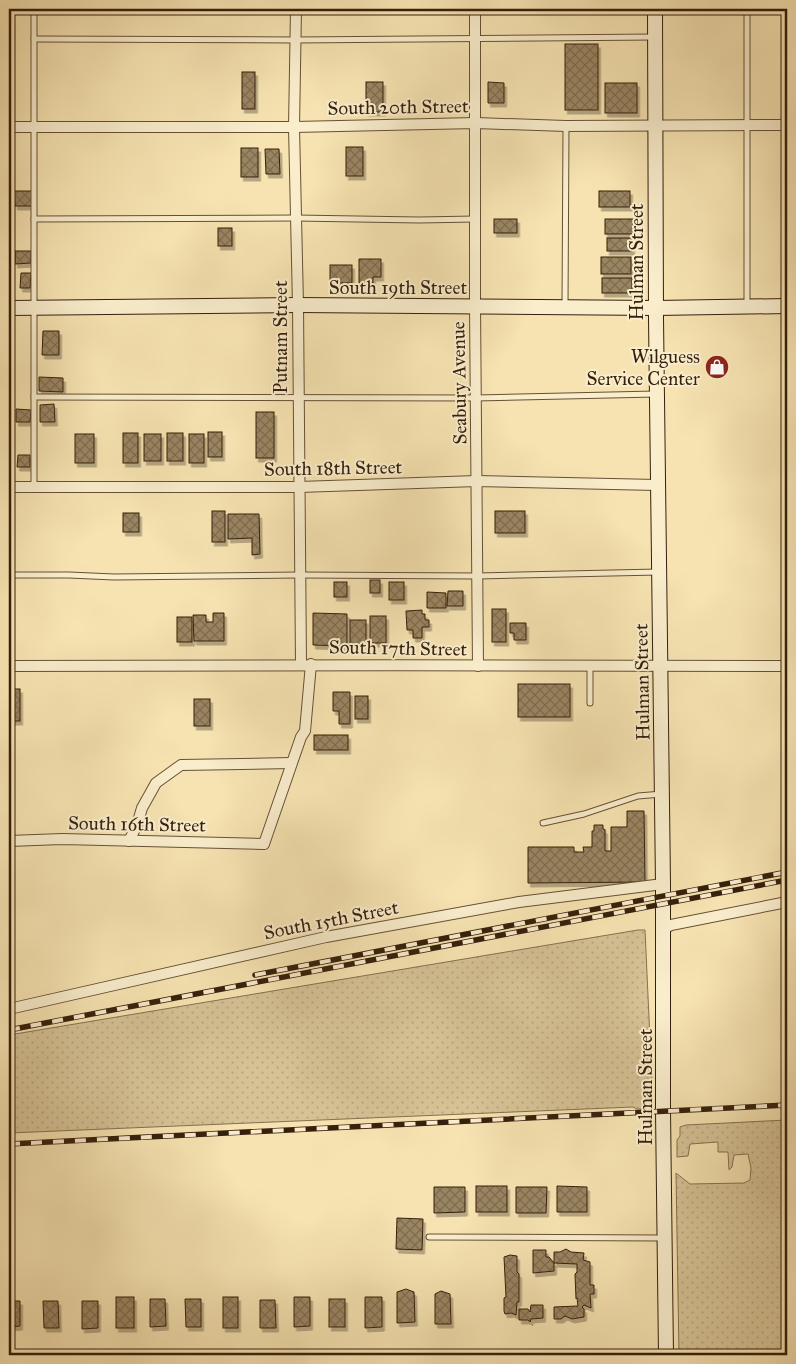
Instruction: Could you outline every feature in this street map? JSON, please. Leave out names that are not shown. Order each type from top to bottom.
[{"type":"street","name":"Putnam Street","points":[[264,844],[300,737],[306,731],[306,664],[300,575],[298,305],[294,127],[296,9]]},
{"type":"street","name":"Seabury Avenue","points":[[475,9],[478,666]]},
{"type":"street","name":"Hulman Street","points":[[655,9],[656,394],[664,884],[663,1111],[666,1355]]},
{"type":"street","name":"South 20th Street","points":[[9,127],[294,127],[476,123],[566,126],[787,125]]},
{"type":"street","name":"South 19th Street","points":[[9,308],[298,305],[656,308],[787,306]]},
{"type":"street","name":"South 18th Street","points":[[9,487],[299,487],[478,481],[657,485]]},
{"type":"street","name":"South 17th Street","points":[[9,666],[306,664],[787,666]]},
{"type":"street","points":[[128,841],[137,825],[142,808],[156,783],[181,765],[291,763]]},
{"type":"street","name":"South 16th Street","points":[[9,841],[62,840],[264,844]]},
{"type":"street","name":"South 15th Street","points":[[9,1009],[326,937],[518,902],[664,884]]},
{"type":"street","points":[[664,929],[671,925],[787,902]]},
{"type":"lane","points":[[34,9],[34,487]]},
{"type":"lane","points":[[747,9],[747,306]]},
{"type":"lane","points":[[34,39],[295,40],[655,37]]},
{"type":"lane","points":[[565,307],[566,126]]},
{"type":"lane","points":[[34,219],[476,219]]},
{"type":"lane","points":[[34,397],[476,398],[656,394]]},
{"type":"lane","points":[[9,576],[478,576],[659,572]]},
{"type":"lane","points":[[590,666],[590,703]]},
{"type":"lane","points":[[543,823],[584,814],[638,796],[662,794]]},
{"type":"lane","points":[[429,1237],[666,1238]]},
{"type":"shaded area","points":[[645,930],[653,1105],[650,1109],[637,1109],[633,1107],[9,1133],[9,1035]]},
{"type":"shaded area","points":[[787,1120],[787,1355],[679,1355],[676,1173],[690,1184],[744,1183],[750,1180],[751,1168],[748,1154],[734,1155],[732,1167],[729,1170],[728,1152],[718,1152],[718,1142],[690,1144],[688,1156],[677,1157],[677,1140],[680,1136],[680,1127],[686,1125]]},
{"type":"building","points":[[565,44],[598,44],[598,110],[565,110]]},
{"type":"building","points":[[242,72],[255,72],[255,109],[242,109]]},
{"type":"building","points":[[366,82],[383,82],[383,112],[366,112]]},
{"type":"building","points":[[488,82],[504,83],[504,103],[488,103]]},
{"type":"building","points":[[605,83],[637,83],[637,113],[605,113]]},
{"type":"building","points":[[346,147],[363,147],[363,176],[346,176]]},
{"type":"building","points":[[241,148],[258,148],[258,177],[241,177]]},
{"type":"building","points":[[265,149],[279,149],[280,174],[266,174]]},
{"type":"building","points":[[14,191],[32,191],[32,206],[15,206]]},
{"type":"building","points":[[599,191],[630,191],[630,207],[599,207]]},
{"type":"building","points":[[494,219],[517,219],[517,233],[494,233]]},
{"type":"building","points":[[605,219],[633,219],[633,234],[605,234]]},
{"type":"building","points":[[218,228],[232,228],[232,246],[218,246]]},
{"type":"building","points":[[607,238],[632,238],[632,251],[607,251]]},
{"type":"building","points":[[15,251],[31,251],[31,263],[15,264]]},
{"type":"building","points":[[601,257],[631,257],[631,274],[601,274]]},
{"type":"building","points":[[359,259],[381,259],[381,277],[373,277],[373,283],[359,283]]},
{"type":"building","points":[[330,265],[352,265],[352,283],[330,283]]},
{"type":"building","points":[[21,273],[31,273],[30,288],[20,288]]},
{"type":"building","points":[[602,278],[632,278],[632,293],[602,293]]},
{"type":"building","points":[[43,331],[59,331],[59,355],[42,355]]},
{"type":"building","points":[[39,377],[63,378],[63,392],[39,391]]},
{"type":"building","points":[[54,404],[55,422],[40,422],[40,405]]},
{"type":"building","points":[[16,409],[31,410],[30,422],[16,422]]},
{"type":"building","points":[[256,412],[274,412],[274,458],[256,458]]},
{"type":"building","points":[[208,432],[222,432],[222,457],[208,457]]},
{"type":"building","points":[[123,433],[138,433],[138,463],[123,463]]},
{"type":"building","points":[[167,433],[183,433],[183,461],[167,461]]},
{"type":"building","points":[[75,434],[94,434],[94,463],[75,463]]},
{"type":"building","points":[[144,434],[161,434],[161,461],[144,461]]},
{"type":"building","points":[[189,434],[204,434],[204,463],[189,463]]},
{"type":"building","points":[[18,455],[30,455],[30,467],[17,467]]},
{"type":"building","points":[[212,511],[225,511],[225,542],[212,542]]},
{"type":"building","points":[[495,511],[525,511],[525,533],[495,533]]},
{"type":"building","points":[[123,513],[139,513],[139,532],[123,532]]},
{"type":"building","points":[[228,514],[259,514],[260,554],[252,555],[252,538],[228,539]]},
{"type":"building","points":[[370,580],[380,580],[380,593],[370,593]]},
{"type":"building","points":[[334,582],[347,582],[347,597],[334,597]]},
{"type":"building","points":[[389,582],[404,582],[404,600],[389,600]]},
{"type":"building","points":[[448,591],[463,591],[463,606],[447,606]]},
{"type":"building","points":[[427,592],[446,593],[446,608],[427,608]]},
{"type":"building","points":[[492,609],[506,609],[506,642],[492,642]]},
{"type":"building","points":[[422,610],[422,614],[425,614],[425,620],[429,620],[429,627],[422,627],[422,638],[413,638],[413,630],[407,630],[406,611]]},
{"type":"building","points":[[213,613],[224,613],[224,641],[194,641],[193,615],[206,615],[206,622],[213,622]]},
{"type":"building","points":[[313,613],[347,614],[347,646],[313,645]]},
{"type":"building","points":[[370,616],[386,616],[386,643],[370,643]]},
{"type":"building","points":[[177,617],[192,617],[192,642],[177,642]]},
{"type":"building","points":[[350,620],[366,620],[366,644],[350,644]]},
{"type":"building","points":[[510,623],[526,623],[526,640],[514,640],[514,633],[510,633]]},
{"type":"building","points":[[518,684],[570,684],[570,717],[518,717]]},
{"type":"building","points":[[9,689],[20,689],[20,721],[9,721]]},
{"type":"building","points":[[333,692],[350,692],[350,724],[339,724],[339,711],[333,711]]},
{"type":"building","points":[[355,696],[368,696],[368,719],[355,719]]},
{"type":"building","points":[[194,699],[210,699],[210,726],[194,726]]},
{"type":"building","points":[[314,735],[348,735],[348,750],[314,750]]},
{"type":"building","points":[[627,811],[644,811],[645,882],[528,883],[528,847],[574,847],[574,852],[584,852],[583,847],[592,847],[594,825],[603,825],[605,830],[605,851],[611,851],[611,827],[627,827]]},
{"type":"building","points":[[476,1186],[507,1186],[507,1212],[476,1212]]},
{"type":"building","points":[[557,1186],[587,1187],[587,1212],[557,1212]]},
{"type":"building","points":[[434,1187],[465,1187],[465,1212],[434,1213]]},
{"type":"building","points":[[516,1187],[547,1187],[546,1213],[516,1213]]},
{"type":"building","points":[[397,1218],[423,1219],[422,1250],[396,1249]]},
{"type":"building","points":[[566,1249],[571,1252],[584,1253],[583,1260],[590,1262],[590,1285],[594,1285],[594,1294],[590,1294],[591,1308],[584,1305],[582,1307],[584,1309],[584,1317],[572,1319],[565,1316],[561,1319],[554,1319],[554,1307],[578,1306],[575,1274],[577,1272],[577,1264],[554,1263],[554,1252]]},
{"type":"building","points":[[533,1250],[546,1250],[546,1257],[549,1257],[554,1263],[554,1271],[533,1273]]},
{"type":"building","points":[[510,1255],[517,1256],[517,1272],[519,1274],[519,1302],[517,1302],[516,1315],[511,1313],[505,1314],[504,1311],[504,1298],[506,1297],[504,1257]]},
{"type":"building","points":[[406,1289],[414,1292],[415,1322],[397,1323],[397,1292]]},
{"type":"building","points":[[441,1291],[450,1294],[451,1324],[435,1324],[435,1294]]},
{"type":"building","points":[[116,1297],[134,1297],[134,1328],[116,1328]]},
{"type":"building","points":[[223,1297],[238,1297],[238,1328],[223,1328]]},
{"type":"building","points":[[294,1297],[310,1297],[310,1326],[294,1327]]},
{"type":"building","points":[[365,1297],[382,1297],[382,1327],[365,1328]]},
{"type":"building","points":[[150,1299],[165,1299],[166,1326],[150,1327]]},
{"type":"building","points":[[185,1299],[201,1299],[201,1327],[186,1327]]},
{"type":"building","points":[[329,1299],[345,1299],[345,1327],[329,1327]]},
{"type":"building","points":[[260,1300],[275,1300],[276,1328],[260,1328]]},
{"type":"building","points":[[9,1301],[20,1301],[20,1326],[9,1327]]},
{"type":"building","points":[[43,1301],[58,1301],[59,1328],[44,1328]]},
{"type":"building","points":[[82,1301],[98,1301],[98,1328],[82,1329]]},
{"type":"building","points":[[531,1305],[543,1305],[543,1318],[531,1319],[530,1322],[528,1320],[519,1320],[519,1309],[528,1309],[530,1312]]},
{"type":"railway","points":[[255,975],[787,872]]},
{"type":"railway","points":[[9,1030],[787,880]]},
{"type":"railway","points":[[9,1144],[787,1105]]},
{"type":"place","name":"Wilguess Service Center","points":[[717,367]]}]
